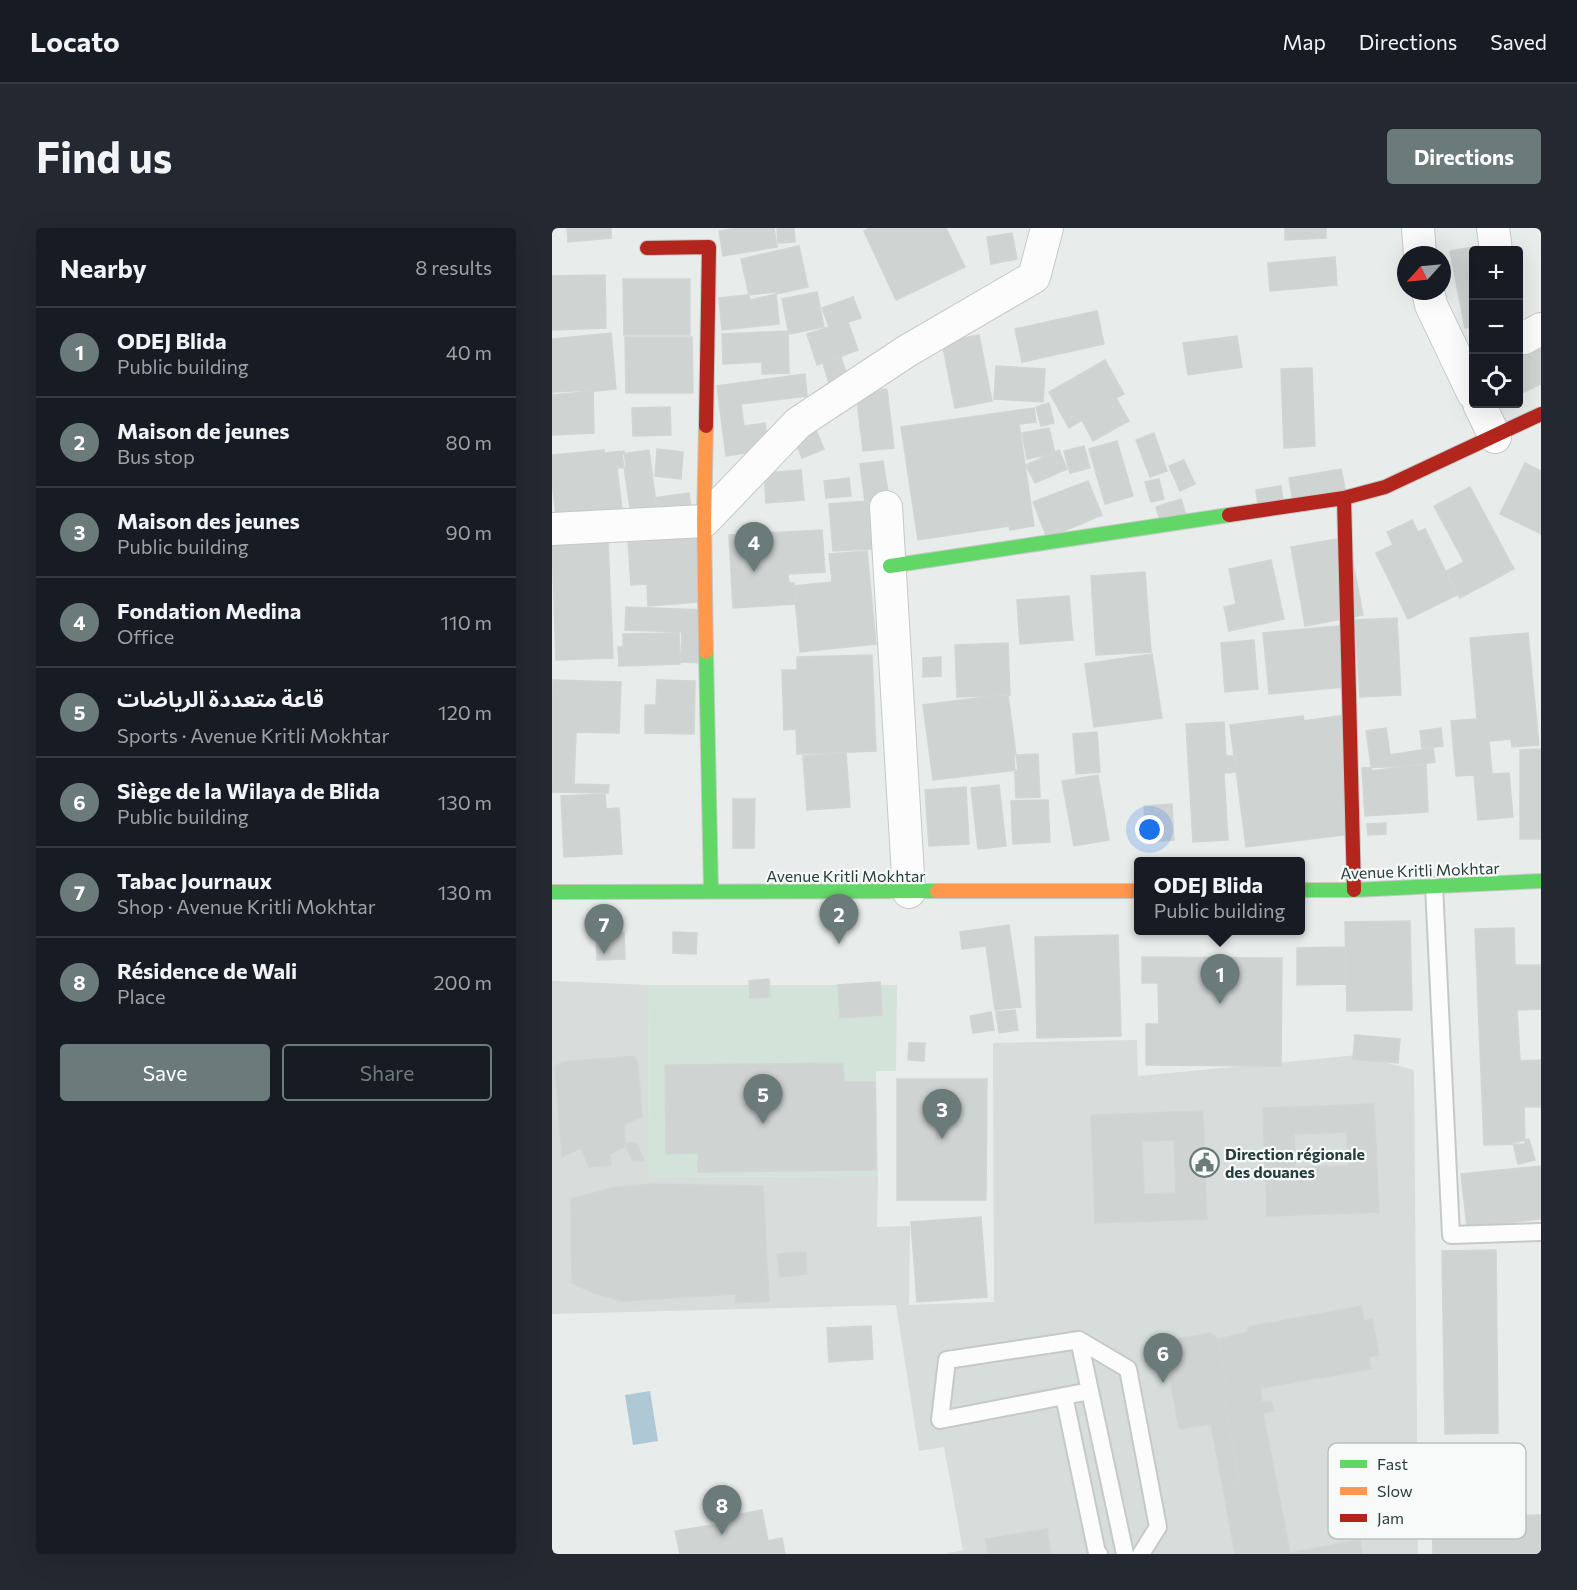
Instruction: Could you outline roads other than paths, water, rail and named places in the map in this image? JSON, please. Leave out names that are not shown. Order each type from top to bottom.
[{"type":"street","points":[[552,529],[704,521],[798,423],[907,351],[1034,276],[1047,228]]},
{"type":"street","points":[[1418,228],[1419,246]]},
{"type":"street","points":[[1493,228],[1495,246]]},
{"type":"street","points":[[647,248],[709,247],[704,521],[711,891]]},
{"type":"street","points":[[1430,300],[1469,385]]},
{"type":"street","points":[[1523,338],[1541,329]]},
{"type":"street","points":[[1481,408],[1495,437]]},
{"type":"street","points":[[890,566],[1344,498],[1385,487],[1541,414]]},
{"type":"street","points":[[1344,498],[1354,890]]},
{"type":"street","points":[[886,507],[909,892]]},
{"type":"street","name":"Avenue Kritli Mokhtar","points":[[1305,890],[1354,890],[1541,881]]},
{"type":"street","name":"Avenue Kritli Mokhtar","points":[[552,892],[1134,891]]},
{"type":"lane","points":[[1434,886],[1451,1235],[1541,1232]]},
{"type":"lane","points":[[1090,1391],[940,1420],[947,1360],[1079,1340],[1128,1368],[1158,1527],[1141,1554]]},
{"type":"lane","points":[[1079,1340],[1125,1554]]},
{"type":"lane","points":[[1064,1396],[1099,1554]]},
{"type":"water","points":[[650,1391],[658,1441],[633,1445],[625,1395]]},
{"type":"place","name":"Fondation Medina","points":[[754,572]]},
{"type":"place","name":"Maison de jeunes","points":[[839,944]]},
{"type":"place","name":"Tabac Journaux","points":[[604,954]]},
{"type":"place","name":"ODEJ Blida","points":[[1220,1004]]},
{"type":"place","name":"قاعة متعددة الرياضات","points":[[763,1124]]},
{"type":"place","name":"Maison des jeunes","points":[[942,1139]]},
{"type":"place","name":"Direction régionale des douanes","points":[[1204,1162]]},
{"type":"place","name":"Siège de la Wilaya de Blida","points":[[1163,1383]]},
{"type":"place","name":"Résidence de Wali","points":[[722,1535]]}]
